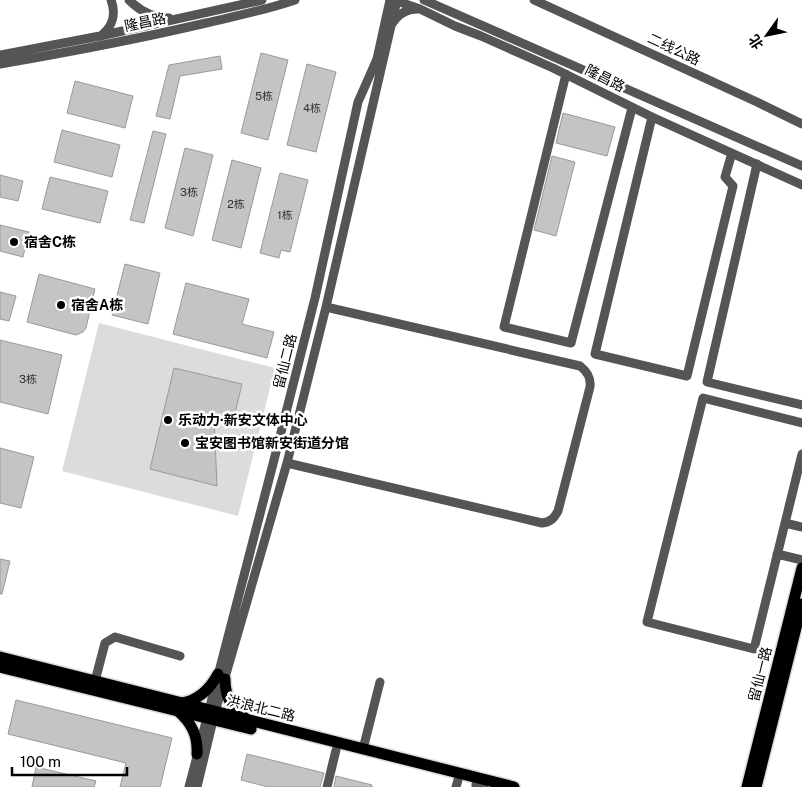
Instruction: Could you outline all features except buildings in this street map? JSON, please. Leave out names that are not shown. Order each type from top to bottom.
[{"type":"main road","name":"留仙一路","points":[[747,787],[802,568]]},
{"type":"main road","name":"留仙一路","points":[[756,787],[802,604]]},
{"type":"main road","name":"洪浪北二路","points":[[0,657],[94,681],[179,707]]},
{"type":"main road","name":"洪浪北二路","points":[[0,667],[211,715],[457,783],[514,787]]},
{"type":"main road","points":[[197,754],[198,746],[194,730],[179,707],[202,694],[222,676],[230,702],[246,720]]},
{"type":"main road","name":"洪浪北二路","points":[[211,715],[246,720],[363,749],[482,785]]},
{"type":"street","points":[[100,36],[110,27],[113,19],[114,12],[111,0]]},
{"type":"street","points":[[129,0],[142,11],[151,15],[160,18],[179,19]]},
{"type":"street","name":"隆昌路","points":[[0,55],[100,36],[262,0]]},
{"type":"street","name":"隆昌路","points":[[0,64],[172,31],[264,10],[295,0]]},
{"type":"street","name":"隆昌路","points":[[394,0],[418,8],[566,74],[632,108],[802,185]]},
{"type":"street","name":"留仙二路","points":[[189,787],[197,754],[211,715],[287,463],[374,101],[391,26],[394,0]]},
{"type":"street","name":"留仙二路","points":[[222,676],[315,298],[358,102],[377,59],[394,0]]},
{"type":"street","name":"隆昌路","points":[[424,0],[802,166]]},
{"type":"street","name":"二线公路","points":[[534,0],[802,124]]},
{"type":"street","points":[[391,26],[401,14],[418,8]]},
{"type":"street","points":[[566,74],[504,327],[571,343],[632,108]]},
{"type":"street","points":[[360,96],[374,101]]},
{"type":"street","points":[[652,117],[595,354],[687,376],[733,186],[725,177],[732,153]]},
{"type":"street","points":[[757,164],[707,382],[802,405]]},
{"type":"street","points":[[287,463],[547,522],[558,511],[590,387],[589,375],[580,366],[326,307]]},
{"type":"street","points":[[802,423],[703,398],[647,622],[754,649],[802,454]]},
{"type":"street","points":[[785,523],[802,527]]},
{"type":"street","points":[[777,554],[802,560]]},
{"type":"street","points":[[94,681],[105,643],[115,637],[180,656]]},
{"type":"street","points":[[363,749],[380,682]]},
{"type":"street","name":"留仙二路","points":[[197,787],[211,715]]},
{"type":"street","points":[[327,787],[336,750]]},
{"type":"shaded area","name":"乐动力·新安文体中心","points":[[99,323],[275,368],[238,516],[62,471]]},
{"type":"place","name":"宿舍C栋","points":[[14,242]]},
{"type":"place","name":"宿舍A栋","points":[[61,305]]},
{"type":"place","name":"乐动力·新安文体中心","points":[[168,420]]},
{"type":"place","name":"宝安图书馆新安街道分馆","points":[[185,443]]}]
